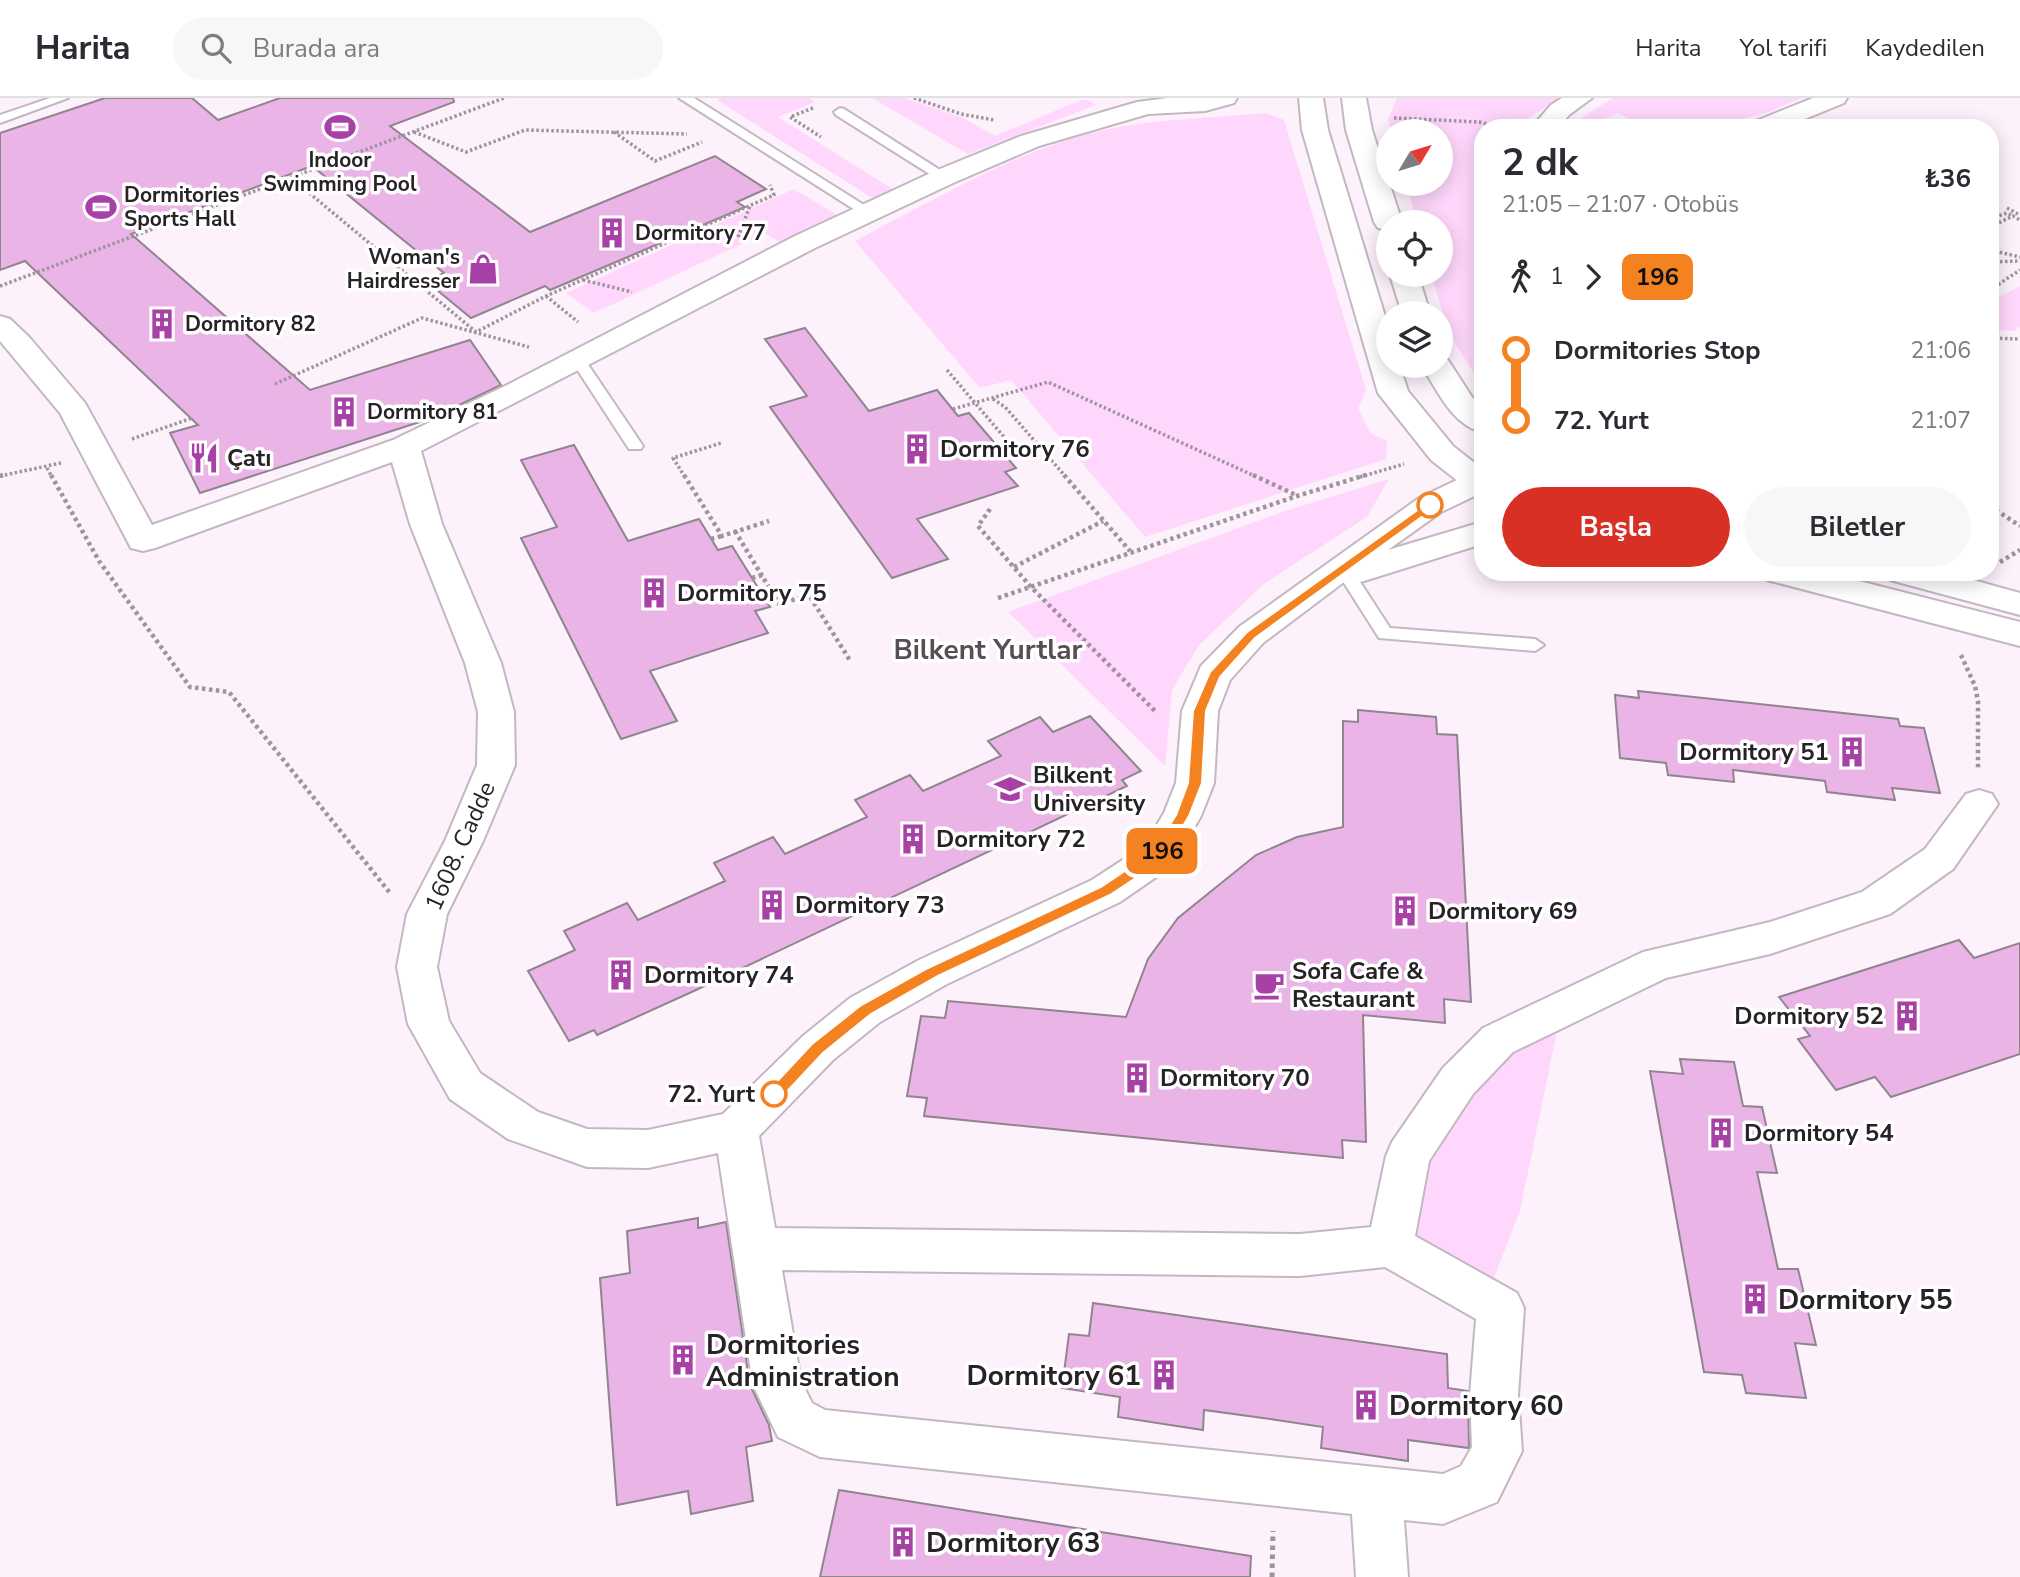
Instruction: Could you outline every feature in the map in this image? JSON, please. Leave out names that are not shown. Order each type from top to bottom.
[{"type":"street","points":[[1311,98],[1315,130],[1393,393],[1442,453],[1474,479]]},
{"type":"street","points":[[1552,119],[1560,110],[1580,98]]},
{"type":"street","points":[[1782,119],[1835,98]]},
{"type":"street","points":[[0,325],[19,343],[74,410],[143,540],[404,446],[578,360],[805,242],[944,177],[1030,141],[1136,103],[1215,100]]},
{"type":"street","points":[[1355,108],[1385,210]]},
{"type":"street","points":[[1444,378],[1460,403],[1474,416]]},
{"type":"street","name":"1608. Cadde","points":[[404,446],[426,524],[483,663],[496,712],[496,765],[464,841],[427,914],[417,967],[429,1024],[465,1086],[523,1126],[587,1148],[648,1149],[736,1130]]},
{"type":"street","points":[[756,1250],[1300,1255],[1390,1246],[1500,1308],[1494,1395],[1497,1451],[1479,1484],[1443,1499],[820,1433],[795,1420],[777,1385],[736,1130],[818,1048],[865,1010],[933,972],[1105,891],[1158,856],[1182,816],[1195,783],[1200,711],[1214,676],[1251,635],[1334,579],[1430,505],[1474,482]]},
{"type":"street","points":[[1334,579],[1474,535]]},
{"type":"street","points":[[1814,581],[2020,634]]},
{"type":"street","points":[[1935,581],[2020,604]]},
{"type":"street","points":[[1390,1246],[1408,1156],[1458,1081],[1497,1040],[1657,964],[1770,938],[1876,903],[1939,859],[1979,804]]},
{"type":"street","points":[[1376,1491],[1382,1577]]},
{"type":"lane","points":[[0,119],[62,98]]},
{"type":"lane","points":[[685,98],[868,212]]},
{"type":"lane","points":[[840,112],[944,177]]},
{"type":"lane","points":[[578,360],[635,446]]},
{"type":"lane","points":[[1334,579],[1385,634],[1535,645]]},
{"type":"path","points":[[0,286],[504,98]]},
{"type":"path","points":[[914,98],[961,114],[995,120]]},
{"type":"path","points":[[1355,108],[1474,122]]},
{"type":"path","points":[[414,132],[466,152],[525,130],[693,134]]},
{"type":"path","points":[[614,132],[655,161],[706,140]]},
{"type":"path","points":[[476,332],[546,296],[774,195],[768,178],[795,167]]},
{"type":"path","points":[[290,177],[476,332]]},
{"type":"path","points":[[2007,208],[2020,217]]},
{"type":"path","points":[[1999,217],[2007,213],[2020,217]]},
{"type":"path","points":[[1999,223],[2013,216]]},
{"type":"path","points":[[1999,253],[2020,259]]},
{"type":"path","points":[[1999,261],[2020,259]]},
{"type":"path","points":[[1999,283],[2020,270]]},
{"type":"path","points":[[546,296],[577,321]]},
{"type":"path","points":[[275,384],[422,318],[578,360]]},
{"type":"path","points":[[1999,339],[2020,340]]},
{"type":"path","points":[[947,370],[1004,437]]},
{"type":"path","points":[[953,409],[1048,382],[1297,496]]},
{"type":"path","points":[[992,399],[1005,407],[1130,551]]},
{"type":"path","points":[[720,443],[673,458],[722,536]]},
{"type":"path","points":[[998,598],[1297,496],[1442,453]]},
{"type":"path","points":[[47,468],[99,561],[190,687],[229,692],[423,935]]},
{"type":"path","points":[[990,509],[978,526],[1031,587],[1197,753]]},
{"type":"path","points":[[1999,512],[2020,526]]},
{"type":"path","points":[[711,539],[769,521]]},
{"type":"path","points":[[1014,567],[1103,521]]},
{"type":"path","points":[[735,531],[779,604],[809,595],[851,662]]},
{"type":"path","points":[[1999,562],[2020,550]]},
{"type":"path","points":[[752,578],[762,575]]},
{"type":"path","points":[[1962,663],[1976,686],[1981,712],[1979,804]]},
{"type":"shaded area","points":[[809,98],[815,102],[778,117],[894,190],[874,199],[717,100]]},
{"type":"shaded area","points":[[872,98],[905,98],[961,117],[995,136],[1081,100],[1096,105],[968,154]]},
{"type":"shaded area","points":[[1397,98],[1560,98],[1528,119],[1474,119],[1474,373],[1453,340],[1453,301],[1439,301],[1435,287],[1453,287],[1453,210],[1414,210],[1409,196],[1453,196],[1453,119],[1388,119]]},
{"type":"shaded area","points":[[1613,98],[1802,98],[1769,112],[1741,119],[1630,119],[1618,113],[1604,119],[1582,119]]},
{"type":"shaded area","points":[[1265,113],[1284,120],[1366,390],[1358,409],[1371,434],[1387,441],[1386,459],[1145,537],[1011,380],[980,388],[855,241],[974,178],[1068,140],[1140,124]]},
{"type":"shaded area","points":[[794,189],[839,216],[781,243],[765,233],[594,313],[566,293]]},
{"type":"shaded area","points":[[2020,286],[2020,327],[2014,331],[1999,330],[1999,297]]},
{"type":"shaded area","points":[[1389,479],[1367,517],[1265,583],[1199,645],[1172,690],[1165,766],[1008,612],[1288,510]]},
{"type":"shaded area","points":[[1557,1031],[1520,1211],[1491,1285],[1410,1241],[1426,1164],[1476,1085],[1513,1050]]},
{"type":"building","points":[[105,98],[192,98],[218,120],[280,98],[453,98],[454,102],[390,126],[530,232],[715,156],[766,189],[737,202],[745,207],[550,290],[545,286],[471,318],[426,281],[444,273],[312,166],[131,234],[310,390],[470,340],[501,385],[432,418],[200,493],[170,433],[198,425],[25,261],[0,270],[0,133]]},
{"type":"building","name":"Dormitory 76","points":[[805,328],[869,411],[937,390],[958,416],[969,413],[1016,468],[1005,472],[1018,486],[917,519],[948,559],[892,578],[770,407],[807,396],[765,339]]},
{"type":"building","name":"Dormitory 75","points":[[574,445],[628,541],[699,519],[718,550],[732,546],[770,607],[755,611],[768,633],[650,671],[677,721],[621,739],[521,538],[557,527],[521,460]]},
{"type":"building","points":[[1638,691],[1898,719],[1900,726],[1924,728],[1940,793],[1892,788],[1895,800],[1827,792],[1825,781],[1733,770],[1734,782],[1668,775],[1666,763],[1620,758],[1615,695],[1639,698]]},
{"type":"building","points":[[1358,710],[1436,717],[1437,734],[1457,735],[1471,1002],[1444,999],[1445,1023],[1363,1015],[1366,1142],[1342,1140],[1343,1158],[924,1116],[927,1098],[907,1096],[921,1016],[945,1018],[948,1001],[1126,1017],[1148,959],[1178,918],[1256,855],[1297,837],[1343,827],[1343,721],[1358,722]]},
{"type":"building","points":[[1090,716],[1141,771],[1122,780],[1127,786],[597,1035],[594,1030],[569,1041],[528,971],[575,950],[564,931],[627,903],[638,920],[725,881],[714,863],[773,837],[785,854],[867,817],[855,800],[910,775],[923,791],[1001,756],[988,741],[1040,717],[1053,732]]},
{"type":"building","name":"Dormitory 52","points":[[1959,940],[1974,958],[2020,943],[2020,1054],[1891,1097],[1875,1077],[1836,1090],[1798,1039],[1810,1036],[1779,997]]},
{"type":"building","points":[[1680,1059],[1734,1062],[1743,1106],[1762,1107],[1777,1173],[1757,1172],[1778,1269],[1798,1269],[1816,1345],[1795,1343],[1806,1398],[1746,1393],[1742,1375],[1704,1372],[1650,1071],[1683,1074]]},
{"type":"building","name":"Dormitories Administration","points":[[698,1218],[698,1228],[726,1222],[750,1385],[769,1425],[772,1441],[746,1447],[753,1501],[691,1514],[688,1491],[617,1505],[600,1278],[630,1273],[627,1231]]},
{"type":"building","points":[[1093,1303],[1447,1354],[1448,1388],[1468,1391],[1469,1448],[1408,1440],[1408,1461],[1321,1448],[1323,1427],[1204,1410],[1203,1430],[1118,1417],[1120,1397],[1062,1388],[1069,1334],[1089,1336]]},
{"type":"building","points":[[839,1490],[1251,1556],[1250,1577],[820,1577]]},
{"type":"bus line","name":"196","points":[[774,1094],[818,1048],[865,1010],[933,972],[1105,891],[1158,856],[1182,816],[1195,783],[1200,711],[1214,676],[1251,635],[1430,505]]},
{"type":"place","name":"Indoor Swimming Pool","points":[[340,127]]},
{"type":"place","name":"Dormitories Sports Hall","points":[[101,207]]},
{"type":"place","name":"Dormitory 77","points":[[612,233]]},
{"type":"place","name":"Woman's Hairdresser","points":[[483,269]]},
{"type":"place","name":"Dormitory 82","points":[[162,324]]},
{"type":"place","name":"Dormitory 81","points":[[344,412]]},
{"type":"place","name":"Dormitory 76","points":[[917,449]]},
{"type":"place","name":"Çatı","points":[[204,458]]},
{"type":"place","name":"Dormitory 75","points":[[654,593]]},
{"type":"place","name":"Dormitory 51","points":[[1852,752]]},
{"type":"place","name":"Bilkent University","points":[[1010,789]]},
{"type":"place","name":"Dormitory 72","points":[[913,839]]},
{"type":"place","name":"Dormitory 73","points":[[772,905]]},
{"type":"place","name":"Dormitory 69","points":[[1405,911]]},
{"type":"place","name":"Dormitory 74","points":[[621,975]]},
{"type":"place","name":"Sofa Cafe & Restaurant","points":[[1269,985]]},
{"type":"place","name":"Dormitory 52","points":[[1907,1016]]},
{"type":"place","name":"Dormitory 70","points":[[1137,1078]]},
{"type":"place","name":"72. Yurt","points":[[774,1094]]},
{"type":"place","name":"Dormitory 54","points":[[1721,1133]]},
{"type":"place","name":"Dormitory 55","points":[[1755,1299]]},
{"type":"place","name":"Dormitories Administration","points":[[683,1360]]},
{"type":"place","name":"Dormitory 61","points":[[1164,1375]]},
{"type":"place","name":"Dormitory 60","points":[[1366,1405]]},
{"type":"place","name":"Dormitory 63","points":[[903,1542]]},
{"type":"district","name":"Bilkent Yurtlar","points":[[988,649]]}]
